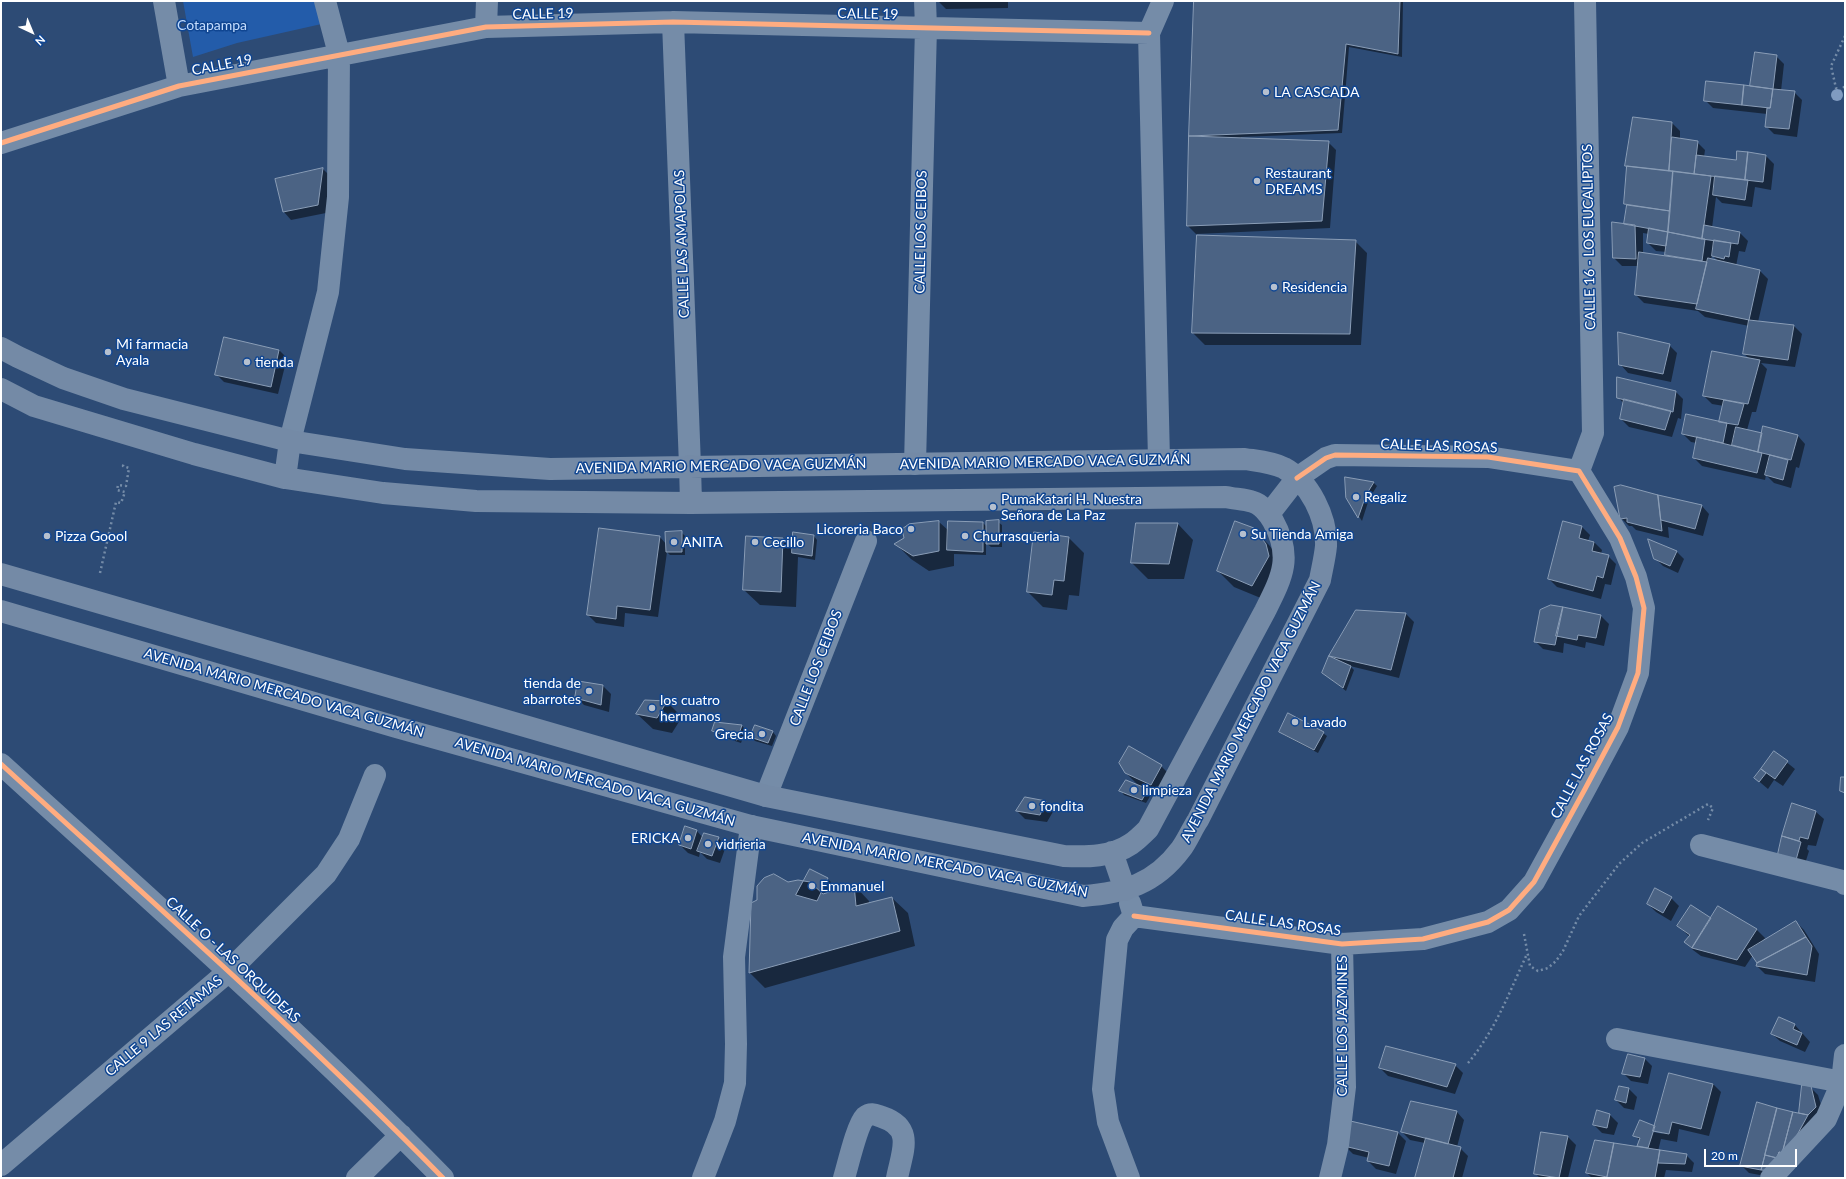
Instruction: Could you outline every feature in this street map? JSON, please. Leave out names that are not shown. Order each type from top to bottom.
[{"type":"main road","name":"AVENIDA MARIO MERCADO VACA GUZMÁN","points":[[1,348],[64,378],[124,399],[290,441],[405,459],[542,468],[1245,459],[1274,464],[1285,469],[1297,478],[1315,500],[1324,525],[1326,546],[1320,580],[1198,820],[1181,849],[1162,869],[1146,881],[1125,890],[1109,894],[1083,896],[751,826],[396,727],[1,611]]},
{"type":"main road","points":[[1,389],[34,406],[194,454],[284,478],[383,493],[476,501],[690,504],[1226,497],[1255,502],[1269,514],[1279,532],[1284,551],[1282,578],[1148,830],[1131,844],[1112,852],[1087,857],[1064,856],[766,796],[1,574]]},
{"type":"main road","points":[[284,478],[290,441]]},
{"type":"main road","points":[[690,466],[690,504]]},
{"type":"main road","points":[[1269,514],[1297,478]]},
{"type":"main road","points":[[751,826],[766,796]]},
{"type":"main road","points":[[1112,852],[1125,890]]},
{"type":"street","points":[[164,1],[179,86]]},
{"type":"street","points":[[290,441],[328,292],[338,197],[339,54],[325,1]]},
{"type":"street","points":[[486,27],[487,1]]},
{"type":"street","name":"CALLE LOS CEIBOS","points":[[915,464],[926,27],[925,1]]},
{"type":"street","points":[[1159,460],[1149,33],[1163,1]]},
{"type":"street","name":"CALLE 16 - LOS EUCALIPTOS","points":[[1579,471],[1593,433],[1585,1]]},
{"type":"street","name":"CALLE 19","points":[[1,143],[179,86],[339,54],[486,27],[674,22],[1149,33]]},
{"type":"street","name":"CALLE LAS AMAPOLAS","points":[[674,22],[690,466]]},
{"type":"street","name":"CALLE LAS ROSAS","points":[[1134,916],[1342,944],[1437,936],[1488,922],[1510,910],[1534,882],[1618,727],[1638,673],[1644,608],[1636,577],[1620,538],[1579,471],[1488,457],[1335,455],[1326,458],[1297,478]]},
{"type":"street","name":"CALLE LOS CEIBOS","points":[[766,796],[866,541]]},
{"type":"street","name":"CALLE O - LAS ORQUIDEAS","points":[[1,764],[229,971],[401,1134],[443,1178]]},
{"type":"street","name":"CALLE 9 LAS RETAMAS","points":[[1,1165],[229,971],[326,874],[349,839],[375,774]]},
{"type":"street","points":[[704,1178],[725,1121],[735,1084],[736,1044],[734,957],[751,826]]},
{"type":"street","points":[[1701,845],[1842,881],[1845,884]]},
{"type":"street","points":[[1125,890],[1134,916],[1123,928],[1117,940],[1102,1089],[1108,1122],[1130,1178]]},
{"type":"street","name":"CALLE LOS JAZMINES","points":[[1330,1178],[1338,1145],[1345,1086],[1342,944]]},
{"type":"street","points":[[1617,1039],[1842,1082]]},
{"type":"street","points":[[1771,1178],[1826,1119],[1842,1082],[1845,1055]]},
{"type":"street","points":[[844,1178],[860,1125],[866,1116],[874,1114],[893,1120],[902,1128],[905,1138],[896,1178]]},
{"type":"street","points":[[357,1178],[401,1134]]},
{"type":"path","points":[[1845,36],[1831,66],[1836,88],[1840,91],[1845,86]]},
{"type":"path","points":[[100,573],[116,502],[121,503],[125,492],[117,490],[118,485],[126,486],[129,468],[123,466],[124,460]]},
{"type":"path","points":[[1513,906],[1524,931],[1530,966],[1538,971],[1548,968],[1556,961],[1563,951],[1579,916],[1619,864],[1642,843],[1708,804],[1713,808],[1704,829],[1701,845]]},
{"type":"path","points":[[1468,1063],[1477,1053],[1501,1012],[1527,954]]},
{"type":"green space","name":"Cotapampa","points":[[183,1],[318,1],[326,23],[237,43],[193,57]]},
{"type":"building","name":"LA CASCADA","points":[[1194,1],[1400,1],[1398,54],[1346,44],[1338,130],[1189,136]]},
{"type":"building","points":[[1755,52],[1777,55],[1773,89],[1750,86]]},
{"type":"building","points":[[1706,81],[1744,85],[1742,105],[1704,101]]},
{"type":"building","points":[[1744,85],[1773,89],[1770,108],[1742,105]]},
{"type":"building","points":[[1773,89],[1795,91],[1789,129],[1765,127],[1767,108],[1770,108]]},
{"type":"building","points":[[1633,117],[1672,122],[1669,171],[1625,166]]},
{"type":"building","name":"Restaurant DREAMS","points":[[1189,136],[1329,141],[1322,221],[1187,226]]},
{"type":"building","points":[[1672,137],[1698,141],[1694,174],[1669,171]]},
{"type":"building","points":[[1737,151],[1748,152],[1745,180],[1694,174],[1696,155],[1736,160]]},
{"type":"building","points":[[1748,152],[1766,155],[1763,182],[1745,180]]},
{"type":"building","points":[[1627,166],[1673,171],[1670,211],[1624,204]]},
{"type":"building","points":[[323,168],[318,205],[283,212],[275,179]]},
{"type":"building","points":[[1673,171],[1711,176],[1702,239],[1668,232]]},
{"type":"building","points":[[1715,176],[1748,180],[1745,200],[1713,195]]},
{"type":"building","points":[[1627,205],[1670,211],[1668,232],[1624,224]]},
{"type":"building","points":[[1612,222],[1635,225],[1636,259],[1613,258]]},
{"type":"building","points":[[1704,225],[1740,232],[1738,244],[1702,239]]},
{"type":"building","points":[[1649,228],[1668,232],[1666,246],[1647,243]]},
{"type":"building","points":[[1668,232],[1705,239],[1702,261],[1665,255]]},
{"type":"building","name":"Residencia","points":[[1197,235],[1356,240],[1350,334],[1192,333]]},
{"type":"building","points":[[1714,240],[1731,243],[1729,257],[1725,256],[1724,259],[1712,256]]},
{"type":"building","points":[[1639,252],[1707,262],[1697,304],[1635,295]]},
{"type":"building","points":[[1708,258],[1760,270],[1749,320],[1696,309]]},
{"type":"building","points":[[1749,320],[1794,325],[1788,360],[1743,354]]},
{"type":"building","points":[[1618,332],[1670,344],[1663,374],[1619,365]]},
{"type":"building","name":"tienda","points":[[224,337],[279,350],[271,387],[215,375]]},
{"type":"building","points":[[1712,351],[1760,360],[1748,404],[1703,396]]},
{"type":"building","points":[[1617,377],[1676,391],[1673,412],[1617,398]]},
{"type":"building","points":[[1624,399],[1671,411],[1665,430],[1620,419]]},
{"type":"building","points":[[1724,400],[1744,404],[1738,425],[1719,422]]},
{"type":"building","points":[[1686,414],[1727,423],[1723,443],[1682,434]]},
{"type":"building","points":[[1763,426],[1798,435],[1791,460],[1758,452]]},
{"type":"building","points":[[1736,427],[1762,433],[1758,452],[1732,445]]},
{"type":"building","points":[[1697,437],[1762,453],[1757,473],[1693,458]]},
{"type":"building","points":[[1770,455],[1788,460],[1783,480],[1765,475]]},
{"type":"building","name":"Regaliz","points":[[1345,477],[1374,482],[1366,495],[1358,518],[1346,498]]},
{"type":"building","points":[[1621,485],[1658,495],[1662,531],[1627,522],[1627,518],[1620,519],[1614,487]]},
{"type":"building","points":[[1658,495],[1702,505],[1695,529],[1661,520]]},
{"type":"building","points":[[999,520],[999,544],[986,544],[986,521]]},
{"type":"building","points":[[939,521],[939,551],[913,556],[894,544],[904,538],[902,529],[909,524]]},
{"type":"building","name":"Churrasqueria","points":[[948,521],[983,522],[983,552],[947,550]]},
{"type":"building","points":[[1235,521],[1254,528],[1266,544],[1269,556],[1252,586],[1217,571]]},
{"type":"building","points":[[1563,521],[1582,526],[1579,538],[1594,542],[1592,551],[1609,555],[1603,578],[1597,576],[1593,591],[1548,579]]},
{"type":"building","points":[[1136,523],[1178,523],[1169,564],[1131,563]]},
{"type":"building","points":[[599,528],[660,536],[650,610],[617,606],[616,619],[587,615]]},
{"type":"building","name":"ANITA","points":[[682,531],[682,552],[666,552],[665,532]]},
{"type":"building","points":[[793,532],[814,535],[812,556],[792,553]]},
{"type":"building","points":[[1034,532],[1069,537],[1064,581],[1054,580],[1052,595],[1027,592]]},
{"type":"building","points":[[746,536],[783,538],[781,592],[743,590]]},
{"type":"building","points":[[1648,539],[1677,551],[1670,566],[1654,559]]},
{"type":"building","points":[[1551,605],[1563,607],[1555,645],[1534,642],[1540,610]]},
{"type":"building","points":[[1563,607],[1601,615],[1596,638],[1578,635],[1577,640],[1556,636]]},
{"type":"building","points":[[1356,610],[1406,613],[1391,670],[1329,656]]},
{"type":"building","points":[[1329,656],[1351,666],[1343,688],[1322,673]]},
{"type":"building","name":"tienda de abarrotes","points":[[578,681],[603,685],[601,705],[575,698]]},
{"type":"building","name":"los cuatro hermanos","points":[[645,700],[667,701],[657,718],[636,714]]},
{"type":"building","name":"Lavado","points":[[1288,713],[1324,732],[1314,750],[1279,732]]},
{"type":"building","points":[[715,722],[742,725],[737,740],[712,731]]},
{"type":"building","name":"Grecia","points":[[755,725],[773,731],[768,743],[750,737]]},
{"type":"building","points":[[1129,746],[1162,765],[1151,785],[1125,773],[1119,763]]},
{"type":"building","points":[[1774,751],[1788,761],[1775,779],[1761,769]]},
{"type":"building","points":[[1761,769],[1766,773],[1759,782],[1754,778]]},
{"type":"building","points":[[1841,777],[1845,777],[1845,793],[1840,791]]},
{"type":"building","name":"limpieza","points":[[1126,780],[1148,789],[1142,800],[1119,791]]},
{"type":"building","name":"fondita","points":[[1025,797],[1046,801],[1040,815],[1016,811]]},
{"type":"building","points":[[1792,803],[1816,811],[1808,839],[1800,837],[1799,841],[1782,836]]},
{"type":"building","name":"ERICKA","points":[[685,826],[697,830],[691,849],[679,845]]},
{"type":"building","name":"vidrieria","points":[[704,833],[719,837],[712,856],[697,851]]},
{"type":"building","points":[[1782,836],[1801,842],[1796,860],[1778,854]]},
{"type":"building","name":"Emmanuel","points":[[810,869],[828,878],[817,901],[796,895]]},
{"type":"building","points":[[774,874],[788,882],[798,880],[810,882],[823,894],[854,884],[856,906],[892,897],[900,931],[749,973],[751,903],[757,900],[757,886],[764,878]]},
{"type":"building","points":[[1655,888],[1672,897],[1663,913],[1647,904]]},
{"type":"building","points":[[1691,905],[1711,918],[1692,948],[1684,942],[1690,935],[1677,926]]},
{"type":"building","points":[[1718,906],[1757,929],[1737,960],[1692,948]]},
{"type":"building","points":[[1796,921],[1806,937],[1757,963],[1748,950]]},
{"type":"building","points":[[1806,937],[1812,946],[1807,975],[1756,966],[1757,963]]},
{"type":"building","points":[[1779,1017],[1795,1024],[1793,1029],[1802,1033],[1797,1045],[1771,1034]]},
{"type":"building","points":[[1386,1046],[1456,1064],[1447,1087],[1379,1068]]},
{"type":"building","points":[[1628,1054],[1645,1058],[1640,1077],[1622,1074]]},
{"type":"building","points":[[1669,1073],[1713,1084],[1701,1129],[1672,1122],[1669,1134],[1653,1131]]},
{"type":"building","points":[[1802,1085],[1811,1086],[1816,1107],[1808,1115],[1799,1113]]},
{"type":"building","points":[[1619,1086],[1629,1088],[1626,1103],[1615,1100]]},
{"type":"building","points":[[1411,1101],[1457,1111],[1448,1144],[1401,1132]]},
{"type":"building","points":[[1757,1102],[1777,1108],[1761,1170],[1740,1166]]},
{"type":"building","points":[[1777,1108],[1793,1112],[1782,1153],[1779,1152],[1777,1158],[1765,1155]]},
{"type":"building","points":[[1597,1110],[1610,1114],[1607,1128],[1593,1125]]},
{"type":"building","points":[[1793,1112],[1808,1115],[1780,1166],[1772,1171],[1761,1170],[1765,1155],[1777,1158],[1779,1152],[1782,1153]]},
{"type":"building","points":[[1346,1120],[1398,1132],[1389,1166],[1367,1161],[1369,1152],[1344,1146]]},
{"type":"building","points":[[1640,1120],[1655,1126],[1648,1148],[1637,1146],[1640,1138],[1633,1136]]},
{"type":"building","points":[[1541,1132],[1568,1136],[1559,1178],[1534,1174]]},
{"type":"building","points":[[1426,1138],[1461,1147],[1453,1178],[1415,1178]]},
{"type":"building","points":[[1595,1140],[1614,1143],[1607,1177],[1586,1173]]},
{"type":"building","points":[[1614,1143],[1660,1150],[1655,1178],[1607,1178]]},
{"type":"building","points":[[1660,1150],[1687,1154],[1685,1164],[1658,1163]]},
{"type":"cycle path","points":[[1,143],[179,86],[486,27],[673,22],[1149,33]]},
{"type":"cycle path","points":[[1134,916],[1342,944],[1423,939],[1488,922],[1509,910],[1534,882],[1618,727],[1638,673],[1644,608],[1636,577],[1620,538],[1579,471],[1488,457],[1335,455],[1326,458],[1297,478]]},
{"type":"cycle path","points":[[1,764],[280,1020],[390,1124],[443,1178]]},
{"type":"place","name":"LA CASCADA","points":[[1266,92]]},
{"type":"place","name":"Restaurant DREAMS","points":[[1257,181]]},
{"type":"place","name":"Residencia","points":[[1274,287]]},
{"type":"place","name":"Mi farmacia Ayala","points":[[108,352]]},
{"type":"place","name":"tienda","points":[[247,362]]},
{"type":"place","name":"Regaliz","points":[[1356,497]]},
{"type":"place","name":"PumaKatari H. Nuestra Señora de La Paz","points":[[993,507]]},
{"type":"place","name":"Licoreria Baco","points":[[911,529]]},
{"type":"place","name":"Su Tienda Amiga","points":[[1243,534]]},
{"type":"place","name":"Pizza Goool","points":[[47,536]]},
{"type":"place","name":"Churrasqueria","points":[[965,536]]},
{"type":"place","name":"ANITA","points":[[674,542]]},
{"type":"place","name":"Cecillo","points":[[755,542]]},
{"type":"place","name":"tienda de abarrotes","points":[[589,691]]},
{"type":"place","name":"los cuatro hermanos","points":[[652,708]]},
{"type":"place","name":"Lavado","points":[[1295,722]]},
{"type":"place","name":"Grecia","points":[[762,734]]},
{"type":"place","name":"limpieza","points":[[1134,790]]},
{"type":"place","name":"fondita","points":[[1032,806]]},
{"type":"place","name":"ERICKA","points":[[688,838]]},
{"type":"place","name":"vidrieria","points":[[708,844]]},
{"type":"place","name":"Emmanuel","points":[[812,886]]}]
